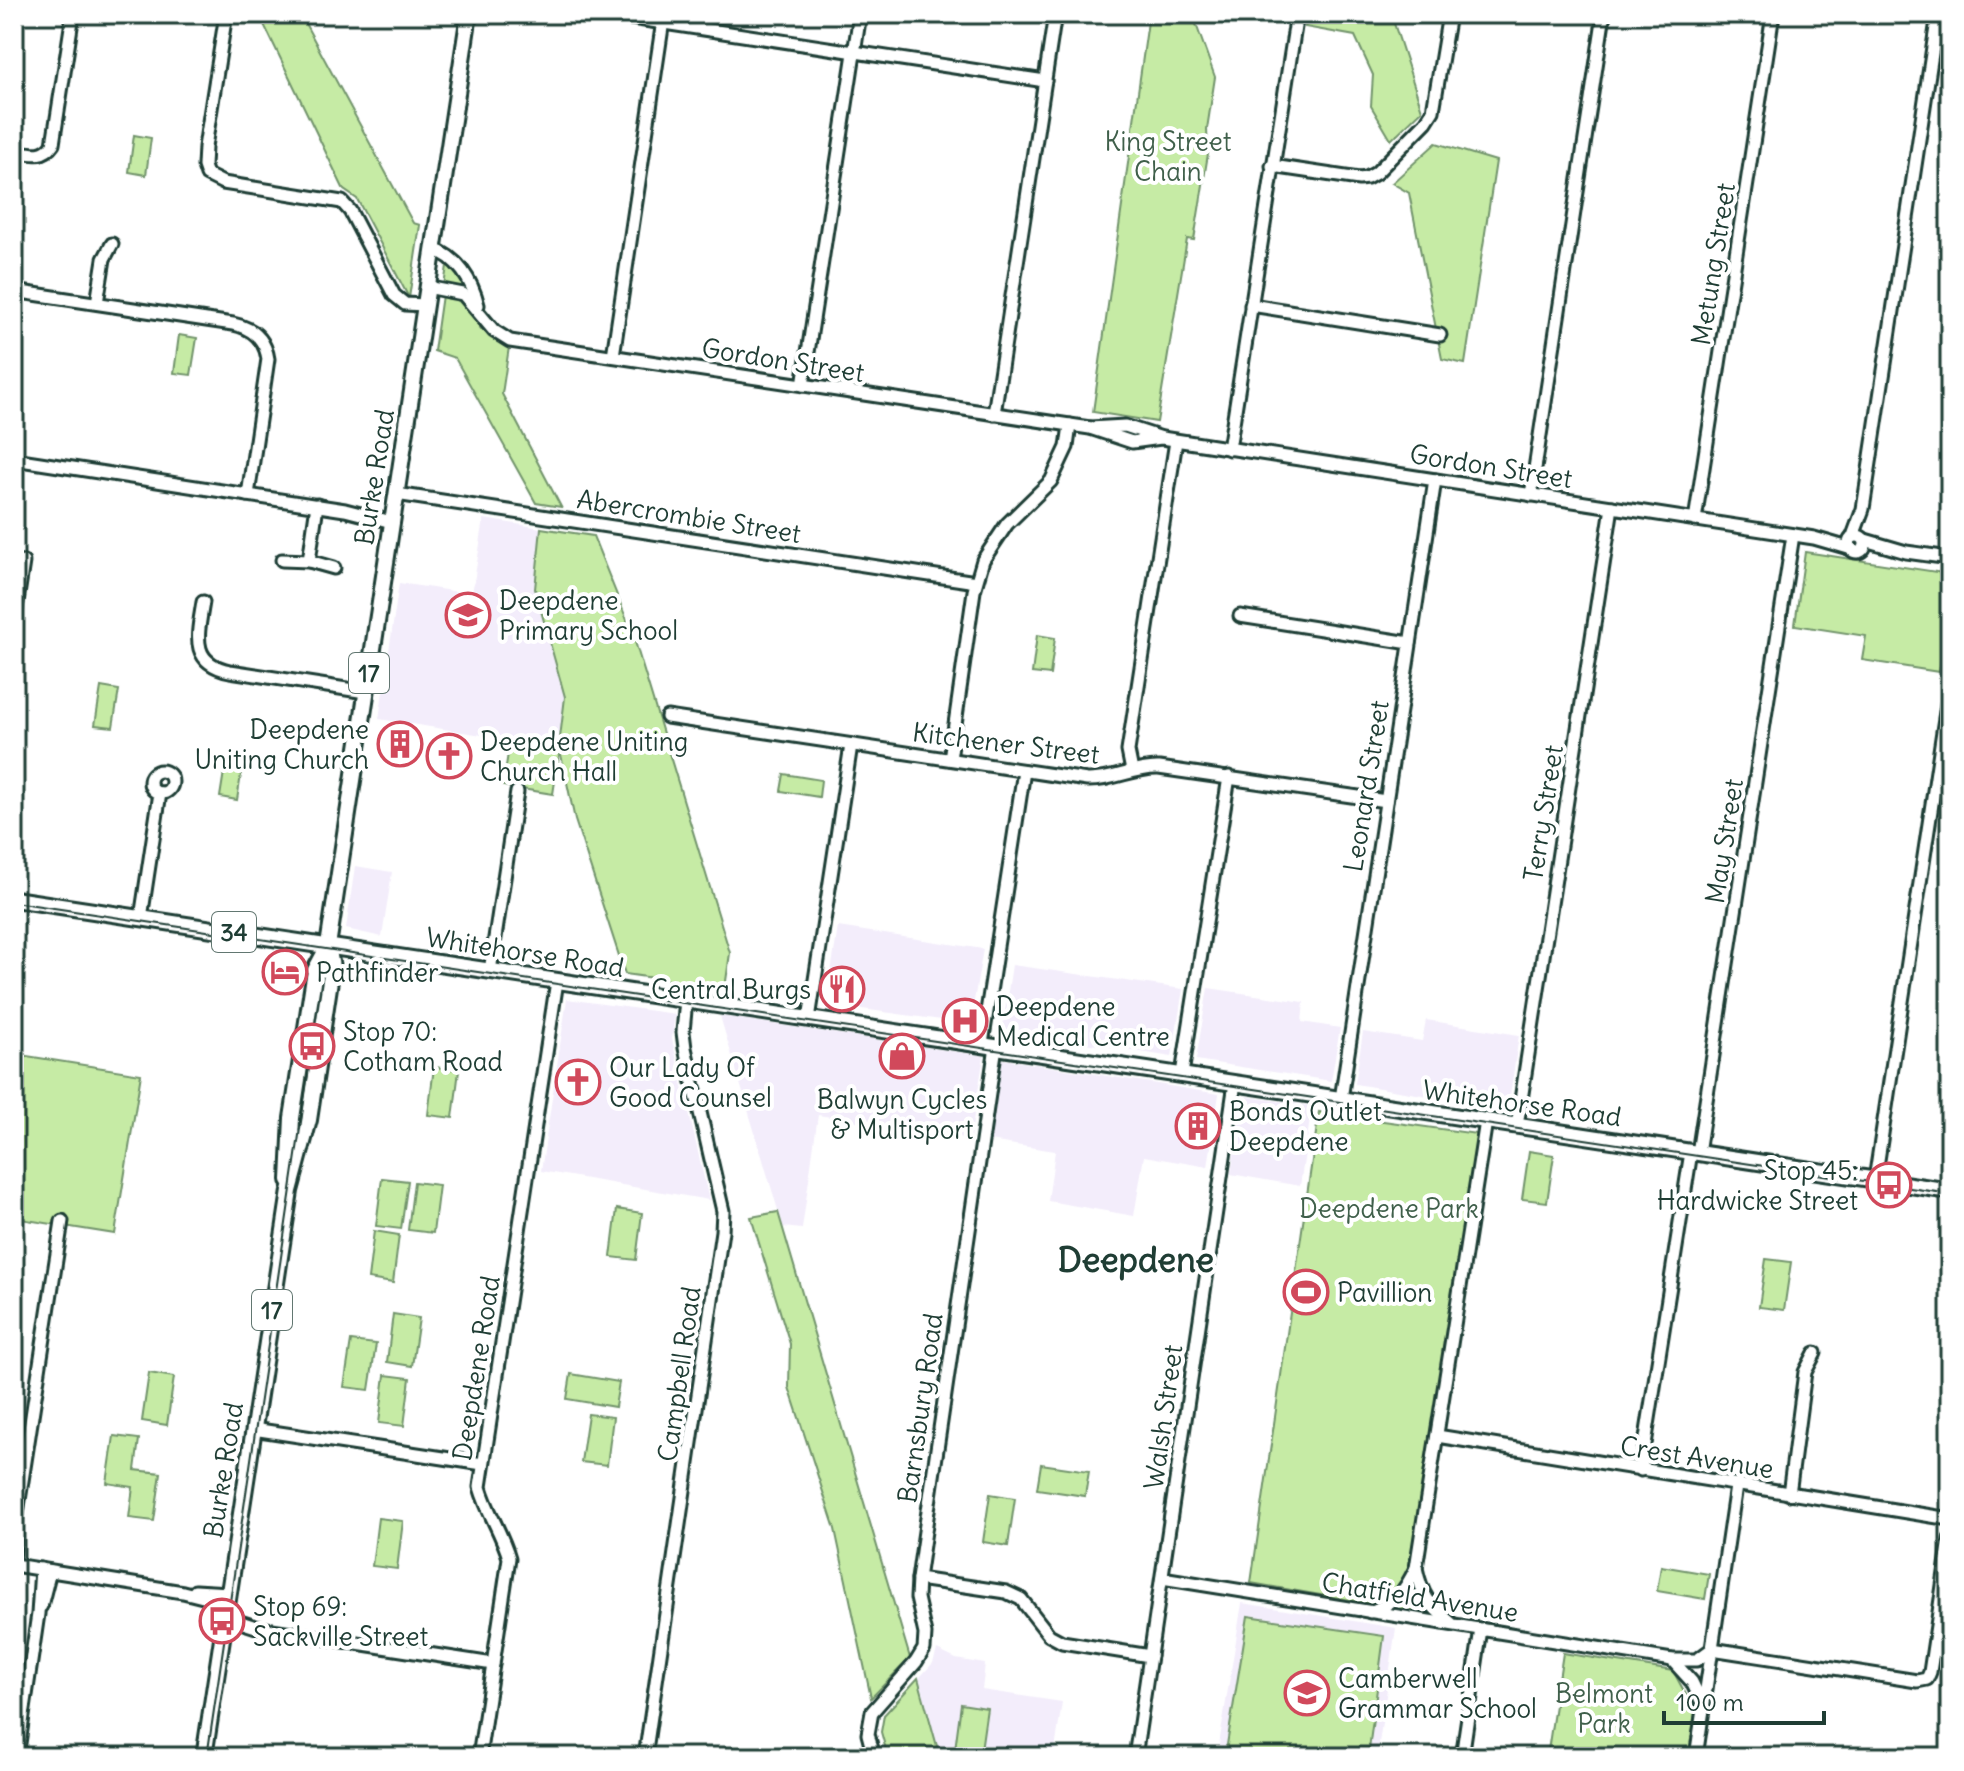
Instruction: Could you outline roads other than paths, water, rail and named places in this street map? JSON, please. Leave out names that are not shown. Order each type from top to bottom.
[{"type":"main road","name":"Burke Road","points":[[204,1757],[290,1191],[302,1154],[311,1106],[332,967],[328,946],[469,14]]},
{"type":"main road","name":"34","points":[[14,899],[328,946]]},
{"type":"main road","name":"Whitehorse Road","points":[[328,946],[1950,1191]]},
{"type":"street","points":[[14,151],[40,155],[53,144],[73,14]]},
{"type":"street","points":[[226,14],[205,147],[207,175],[223,183],[342,202],[394,295],[405,304],[425,305]]},
{"type":"street","points":[[605,14],[664,18],[854,52],[1045,81]]},
{"type":"street","points":[[803,385],[860,14]]},
{"type":"street","points":[[994,414],[1055,14]]},
{"type":"street","points":[[1229,449],[1297,14]]},
{"type":"street","points":[[1272,166],[1367,178],[1426,122],[1433,111],[1449,14]]},
{"type":"street","points":[[1531,495],[1604,14]]},
{"type":"street","name":"Metung Street","points":[[1695,520],[1773,14]]},
{"type":"street","points":[[1858,542],[1938,14]]},
{"type":"street","points":[[613,356],[664,18]]},
{"type":"street","points":[[97,303],[102,266],[112,244]]},
{"type":"street","name":"Gordon Street","points":[[433,249],[448,255],[458,265],[476,297],[480,312]]},
{"type":"street","name":"Gordon Street","points":[[427,287],[463,294],[494,331],[510,341],[1090,428],[1132,442],[1162,438],[1950,558]]},
{"type":"street","points":[[14,291],[241,326],[253,332],[262,340],[268,366],[248,495]]},
{"type":"street","points":[[1251,305],[1440,335]]},
{"type":"street","points":[[950,759],[976,582],[983,560],[999,533],[1051,481],[1067,447],[1070,425]]},
{"type":"street","points":[[1132,771],[1128,751],[1176,441]]},
{"type":"street","points":[[14,459],[393,517]]},
{"type":"street","name":"Leonard Street","points":[[1341,1099],[1435,480]]},
{"type":"street","name":"Abercrombie Street","points":[[396,494],[976,582]]},
{"type":"street","points":[[309,561],[317,505]]},
{"type":"street","name":"Terry Street","points":[[1517,1126],[1612,507]]},
{"type":"street","name":"May Street","points":[[1641,1470],[1695,1153],[1793,535]]},
{"type":"street","points":[[282,560],[309,561],[334,568]]},
{"type":"street","points":[[14,622],[23,562]]},
{"type":"street","points":[[203,602],[198,644],[203,656],[213,666],[366,692]]},
{"type":"street","points":[[1240,616],[1410,643]]},
{"type":"street","points":[[1875,1180],[1950,685]]},
{"type":"street","name":"Kitchener Street","points":[[667,717],[1098,781],[1132,771],[1159,768],[1386,801]]},
{"type":"street","points":[[809,1019],[851,745]]},
{"type":"street","name":"Barnsbury Road","points":[[874,1757],[868,1734],[874,1708],[916,1662],[926,1639],[917,1603],[918,1579],[1024,771]]},
{"type":"street","points":[[1182,1074],[1229,777]]},
{"type":"street","points":[[490,971],[517,792]]},
{"type":"street","points":[[141,918],[160,793]]},
{"type":"street","name":"Deepdene Road","points":[[479,1757],[509,1558],[480,1487],[557,981]]},
{"type":"street","name":"Campbell Road","points":[[645,1757],[722,1231],[723,1211],[685,1048],[683,1026],[686,1000]]},
{"type":"street","name":"Walsh Street","points":[[1135,1757],[1235,1083]]},
{"type":"street","points":[[1369,1612],[1392,1603],[1405,1591],[1416,1568],[1486,1121]]},
{"type":"street","points":[[62,1221],[15,1523],[14,1562],[45,1570],[183,1592],[259,1628],[493,1664]]},
{"type":"street","points":[[1789,1494],[1805,1372],[1815,1353]]},
{"type":"street","points":[[253,1429],[483,1464]]},
{"type":"street","name":"Crest Avenue","points":[[1437,1436],[1950,1519]]},
{"type":"street","points":[[1696,1757],[1736,1486]]},
{"type":"street","name":"Chatfield Avenue","points":[[1162,1578],[1672,1660],[1697,1660],[1712,1649],[1917,1681],[1927,1679],[1930,1672],[1950,1539]]},
{"type":"street","points":[[1416,1568],[1422,1593],[1435,1610],[1453,1624]]},
{"type":"street","points":[[17,1757],[45,1570]]},
{"type":"street","points":[[918,1579],[1006,1592],[1021,1599],[1049,1635],[1062,1642],[1150,1656]]},
{"type":"street","points":[[1462,1757],[1481,1629]]},
{"type":"street","points":[[1672,1660],[1692,1682],[1703,1706]]},
{"type":"tram line","points":[[14,902],[1950,1194]]},
{"type":"tram line","points":[[207,1757],[314,1034]]},
{"type":"place","name":"Deepdene Primary School","points":[[468,615]]},
{"type":"place","name":"Deepdene Uniting Church","points":[[400,744]]},
{"type":"place","name":"Deepdene Uniting Church Hall","points":[[449,756]]},
{"type":"place","name":"Pathfinder","points":[[285,972]]},
{"type":"place","name":"Central Burgs","points":[[842,989]]},
{"type":"place","name":"Deepdene Medical Centre","points":[[965,1021]]},
{"type":"place","name":"Stop 70: Cotham Road","points":[[312,1046]]},
{"type":"place","name":"Balwyn Cycles & Multisport","points":[[902,1056]]},
{"type":"place","name":"Our Lady Of Good Counsel","points":[[578,1082]]},
{"type":"place","name":"Bonds Outlet Deepdene","points":[[1198,1126]]},
{"type":"place","name":"Stop 45: Hardwicke Street","points":[[1889,1185]]},
{"type":"place","name":"Pavillion","points":[[1306,1292]]},
{"type":"place","name":"Stop 69: Sackville Street","points":[[222,1621]]},
{"type":"place","name":"Camberwell Grammar School","points":[[1307,1693]]},
{"type":"district","name":"Deepdene","points":[[1136,1259]]},
{"type":"park label","name":"King Street Chain","points":[[1168,156]]},
{"type":"park label","name":"Deepdene Park","points":[[1389,1208]]},
{"type":"park label","name":"Belmont Park","points":[[1604,1708]]}]
